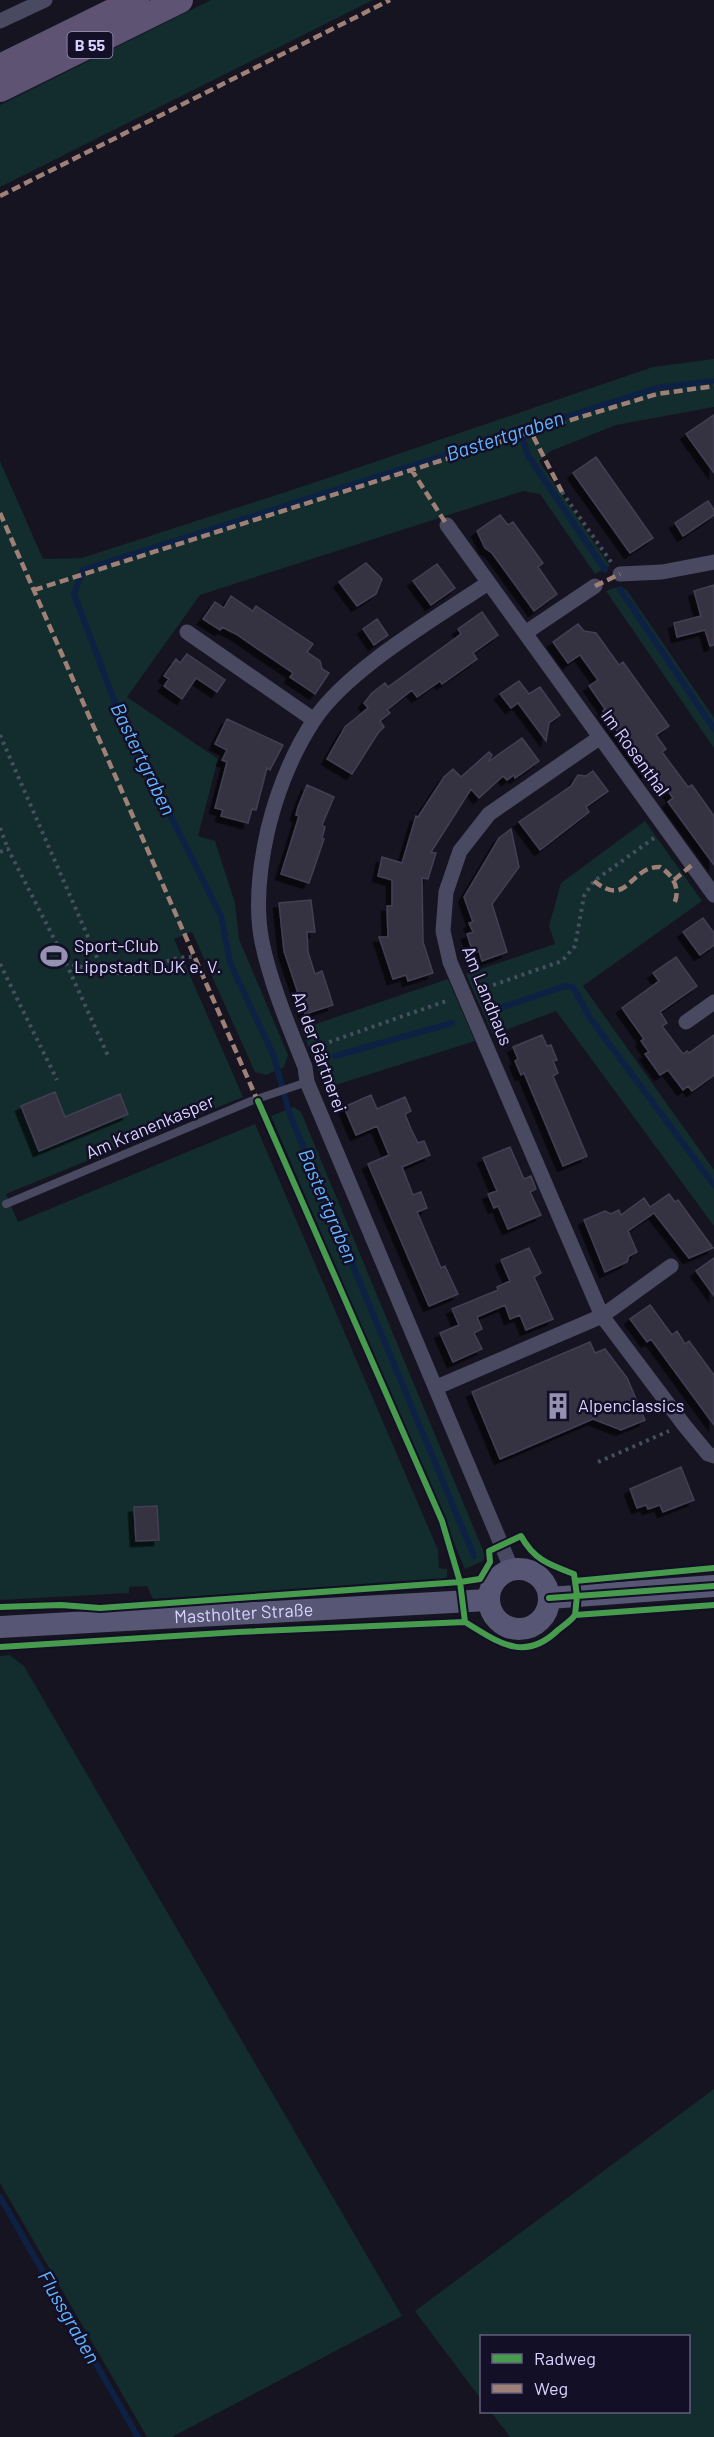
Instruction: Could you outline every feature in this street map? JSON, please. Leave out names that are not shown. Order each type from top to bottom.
[{"type":"main road","name":"B 55","points":[[0,68],[136,0]]},
{"type":"main road","name":"B 55","points":[[0,89],[180,0]]},
{"type":"street","points":[[0,21],[45,0]]},
{"type":"street","name":"Im Rosenthal","points":[[447,525],[714,895]]},
{"type":"street","points":[[620,574],[662,572],[714,562]]},
{"type":"street","name":"An der Gärtnerei","points":[[488,583],[380,657],[343,689],[314,720],[285,776],[272,813],[263,851],[259,894],[262,941],[273,983],[299,1053],[300,1084],[437,1388],[512,1570]]},
{"type":"street","points":[[525,633],[595,586]]},
{"type":"street","points":[[187,632],[314,720]]},
{"type":"street","name":"Am Landhaus","points":[[599,738],[489,813],[460,851],[446,892],[443,931],[450,962],[602,1317],[684,1425],[708,1454],[714,1456]]},
{"type":"street","points":[[686,1022],[714,1002]]},
{"type":"street","points":[[437,1388],[602,1317],[671,1266]]},
{"type":"street","points":[[520,1569],[537,1575],[548,1589],[549,1598],[544,1616],[529,1628],[520,1630],[502,1624],[490,1609],[488,1600],[495,1581],[512,1570],[520,1569]]},
{"type":"street","points":[[549,1598],[714,1586]]},
{"type":"street","name":"Mastholter Straße","points":[[0,1627],[488,1600]]},
{"type":"lane","name":"Am Kranenkasper","points":[[6,1204],[251,1101],[300,1084]]},
{"type":"path","points":[[562,492],[620,574]]},
{"type":"path","points":[[0,735],[102,969]]},
{"type":"path","points":[[0,828],[8,849],[66,962],[109,1058]]},
{"type":"path","points":[[299,1053],[562,961],[576,946],[584,896],[594,881],[668,831]]},
{"type":"path","points":[[0,852],[8,849]]},
{"type":"path","points":[[66,962],[78,968],[102,969],[119,974],[134,973],[177,956],[195,957]]},
{"type":"path","points":[[0,964],[57,1080]]},
{"type":"path","points":[[598,1462],[684,1425]]},
{"type":"green space","points":[[211,0],[373,0],[0,187],[0,105]]},
{"type":"green space","points":[[714,359],[714,407],[616,425],[551,451],[539,461],[610,566],[595,574],[540,494],[523,491],[200,595],[127,697],[218,759],[198,836],[215,841],[235,903],[239,939],[288,1055],[284,1067],[266,1075],[255,1072],[192,932],[174,939],[243,1097],[6,1194],[18,1222],[255,1124],[438,1550],[439,1568],[447,1569],[447,1577],[442,1580],[153,1599],[147,1586],[129,1587],[129,1593],[0,1600],[0,461],[43,559],[82,558],[313,483],[653,367]]},
{"type":"green space","points":[[617,587],[626,589],[714,718],[714,748],[606,591]]},
{"type":"green space","points":[[645,821],[702,901],[583,986],[714,1170],[714,1226],[556,1011],[493,1035],[466,974],[555,944],[549,926],[561,883]]},
{"type":"green space","points":[[448,979],[475,1041],[326,1088],[301,1029]]},
{"type":"green space","points":[[294,1107],[301,1112],[485,1555],[483,1561],[465,1569],[271,1116]]},
{"type":"green space","points":[[9,1655],[24,1666],[402,2316],[172,2437],[147,2437],[0,2183],[0,1656]]},
{"type":"green space","points":[[714,2089],[714,2437],[510,2437],[492,2413],[690,2413],[690,2335],[480,2335],[480,2398],[415,2311]]},
{"type":"building","points":[[714,415],[714,473],[686,434]]},
{"type":"building","points":[[596,457],[653,538],[630,553],[573,473]]},
{"type":"building","points":[[708,501],[714,510],[714,515],[683,536],[675,523]]},
{"type":"building","points":[[500,515],[508,525],[513,522],[543,563],[538,567],[557,594],[534,611],[492,553],[485,548],[477,531]]},
{"type":"building","points":[[366,563],[382,579],[376,594],[357,606],[339,582]]},
{"type":"building","points":[[437,564],[455,588],[431,605],[413,581]]},
{"type":"building","points":[[714,585],[714,645],[710,646],[705,630],[677,637],[674,623],[701,616],[694,591]]},
{"type":"building","points":[[231,596],[253,611],[256,606],[313,644],[307,652],[320,661],[322,669],[329,673],[315,694],[290,677],[293,673],[236,634],[222,627],[220,630],[203,619],[215,602],[224,608]]},
{"type":"building","points":[[482,612],[498,635],[473,653],[477,659],[442,684],[440,681],[417,697],[412,690],[387,710],[390,713],[380,721],[384,727],[352,774],[327,759],[345,727],[368,708],[364,703],[372,693],[385,683],[388,687],[461,634],[458,629]]},
{"type":"building","points":[[377,619],[388,635],[374,645],[363,629]]},
{"type":"building","points":[[578,624],[584,631],[596,633],[619,665],[623,662],[669,726],[656,735],[666,749],[662,752],[688,787],[692,785],[714,816],[714,865],[668,802],[673,798],[652,769],[647,773],[603,711],[605,709],[589,686],[598,680],[580,655],[568,663],[553,642]]},
{"type":"building","points":[[187,654],[225,680],[217,692],[196,678],[182,699],[164,686],[169,679],[164,676],[176,659],[180,663]]},
{"type":"building","points":[[519,681],[529,694],[540,687],[560,715],[549,723],[546,741],[518,703],[511,708],[500,694]]},
{"type":"building","points":[[227,719],[283,745],[270,770],[267,768],[256,810],[252,809],[248,823],[221,816],[223,810],[215,808],[227,762],[222,760],[227,750],[215,744]]},
{"type":"building","points":[[522,738],[539,761],[515,778],[514,775],[507,780],[503,776],[479,798],[471,789],[431,852],[436,853],[428,879],[422,878],[423,942],[433,973],[408,981],[406,975],[393,979],[379,937],[388,937],[387,906],[392,906],[392,880],[378,876],[382,857],[402,863],[416,816],[418,817],[444,777],[453,769],[461,777],[489,752],[492,755],[488,762]]},
{"type":"building","points":[[593,771],[608,791],[586,807],[589,812],[540,850],[519,822],[571,786],[578,775],[586,776]]},
{"type":"building","points":[[307,785],[334,797],[322,825],[325,827],[322,838],[324,839],[309,883],[281,874],[299,816],[296,815],[298,807]]},
{"type":"building","points":[[511,829],[519,867],[492,904],[507,952],[482,961],[479,951],[473,953],[467,934],[473,932],[469,923],[473,922],[464,897],[499,838]]},
{"type":"building","points":[[311,900],[315,932],[307,932],[308,952],[315,974],[322,971],[333,1005],[305,1014],[284,951],[279,903]]},
{"type":"building","points":[[703,918],[714,933],[714,945],[700,955],[683,932]]},
{"type":"building","points":[[676,957],[697,986],[660,1012],[667,1023],[662,1026],[683,1054],[687,1051],[689,1053],[714,1035],[714,1075],[692,1091],[688,1086],[683,1090],[668,1070],[660,1075],[645,1054],[649,1052],[641,1041],[644,1039],[622,1008],[659,981],[653,973]]},
{"type":"building","points":[[542,1035],[547,1046],[551,1045],[557,1060],[553,1061],[558,1073],[553,1076],[587,1156],[563,1166],[524,1073],[521,1075],[515,1061],[518,1059],[513,1047]]},
{"type":"building","points":[[55,1092],[65,1117],[120,1094],[128,1114],[39,1151],[21,1106]]},
{"type":"building","points":[[371,1095],[377,1109],[405,1097],[411,1111],[405,1114],[411,1129],[418,1143],[424,1141],[430,1155],[402,1167],[413,1195],[421,1192],[427,1208],[417,1212],[441,1268],[445,1266],[458,1294],[429,1306],[368,1164],[389,1155],[377,1126],[356,1135],[344,1107]]},
{"type":"building","points":[[510,1147],[524,1179],[531,1176],[536,1189],[530,1192],[541,1215],[508,1229],[498,1206],[494,1208],[488,1194],[497,1191],[483,1158]]},
{"type":"building","points":[[669,1194],[675,1202],[678,1200],[713,1248],[689,1258],[654,1213],[628,1231],[637,1252],[629,1256],[627,1262],[605,1272],[584,1220],[605,1211],[611,1214],[619,1210],[621,1215],[644,1198],[650,1207]]},
{"type":"building","points":[[529,1248],[541,1273],[534,1277],[553,1319],[526,1330],[520,1315],[510,1319],[505,1305],[477,1317],[482,1329],[474,1333],[482,1349],[453,1362],[440,1333],[459,1325],[452,1309],[498,1290],[497,1287],[510,1281],[501,1260]]},
{"type":"building","points":[[714,1258],[714,1296],[696,1271]]},
{"type":"building","points":[[650,1305],[672,1335],[677,1331],[685,1344],[689,1341],[714,1375],[714,1425],[651,1339],[647,1342],[630,1319]]},
{"type":"building","name":"Alpenclassics","points":[[590,1342],[595,1353],[605,1349],[627,1378],[645,1420],[621,1430],[593,1419],[500,1459],[472,1392]]},
{"type":"building","points":[[681,1467],[694,1500],[663,1512],[660,1505],[648,1509],[646,1505],[637,1508],[630,1489]]},
{"type":"building","points":[[157,1506],[159,1540],[136,1541],[134,1507]]},
{"type":"waterway","name":"Bastertgraben","points":[[474,1556],[290,1115],[273,1054],[230,963],[221,916],[118,711],[74,594],[83,570],[657,388],[714,381]]},
{"type":"waterway","points":[[530,428],[523,439],[527,454],[605,570]]},
{"type":"waterway","points":[[620,589],[714,729]]},
{"type":"waterway","points":[[500,1008],[565,986],[573,987],[590,1018],[714,1185]]},
{"type":"waterway","points":[[335,1056],[452,1023]]},
{"type":"waterway","name":"Flussgraben","points":[[0,2197],[138,2437]]},
{"type":"marked path","points":[[0,196],[390,0]]},
{"type":"marked path","points":[[531,432],[657,394],[714,386]]},
{"type":"marked path","points":[[34,590],[531,432],[562,492]]},
{"type":"marked path","points":[[411,469],[447,525]]},
{"type":"marked path","points":[[0,513],[259,1104]]},
{"type":"marked path","points":[[595,586],[620,574]]},
{"type":"marked path","points":[[674,880],[692,865]]},
{"type":"marked path","points":[[594,881],[606,888],[622,889],[650,868],[660,867],[669,874],[676,888],[674,904]]},
{"type":"cycle path","points":[[0,1607],[61,1605],[100,1608],[460,1582],[442,1521],[258,1101]]},
{"type":"cycle path","points":[[521,1536],[537,1556],[574,1574],[577,1596],[575,1615],[572,1619],[546,1640],[522,1647],[500,1642],[465,1622],[460,1582],[480,1579],[490,1562],[489,1551],[521,1536]]},
{"type":"cycle path","points":[[575,1581],[714,1568]]},
{"type":"cycle path","points":[[549,1598],[714,1586]]},
{"type":"cycle path","points":[[575,1615],[714,1605]]},
{"type":"cycle path","points":[[0,1647],[238,1632],[465,1622]]},
{"type":"place","name":"Sport-Club Lippstadt DJK e. V.","points":[[54,956]]},
{"type":"place","name":"Alpenclassics","points":[[558,1406]]}]
